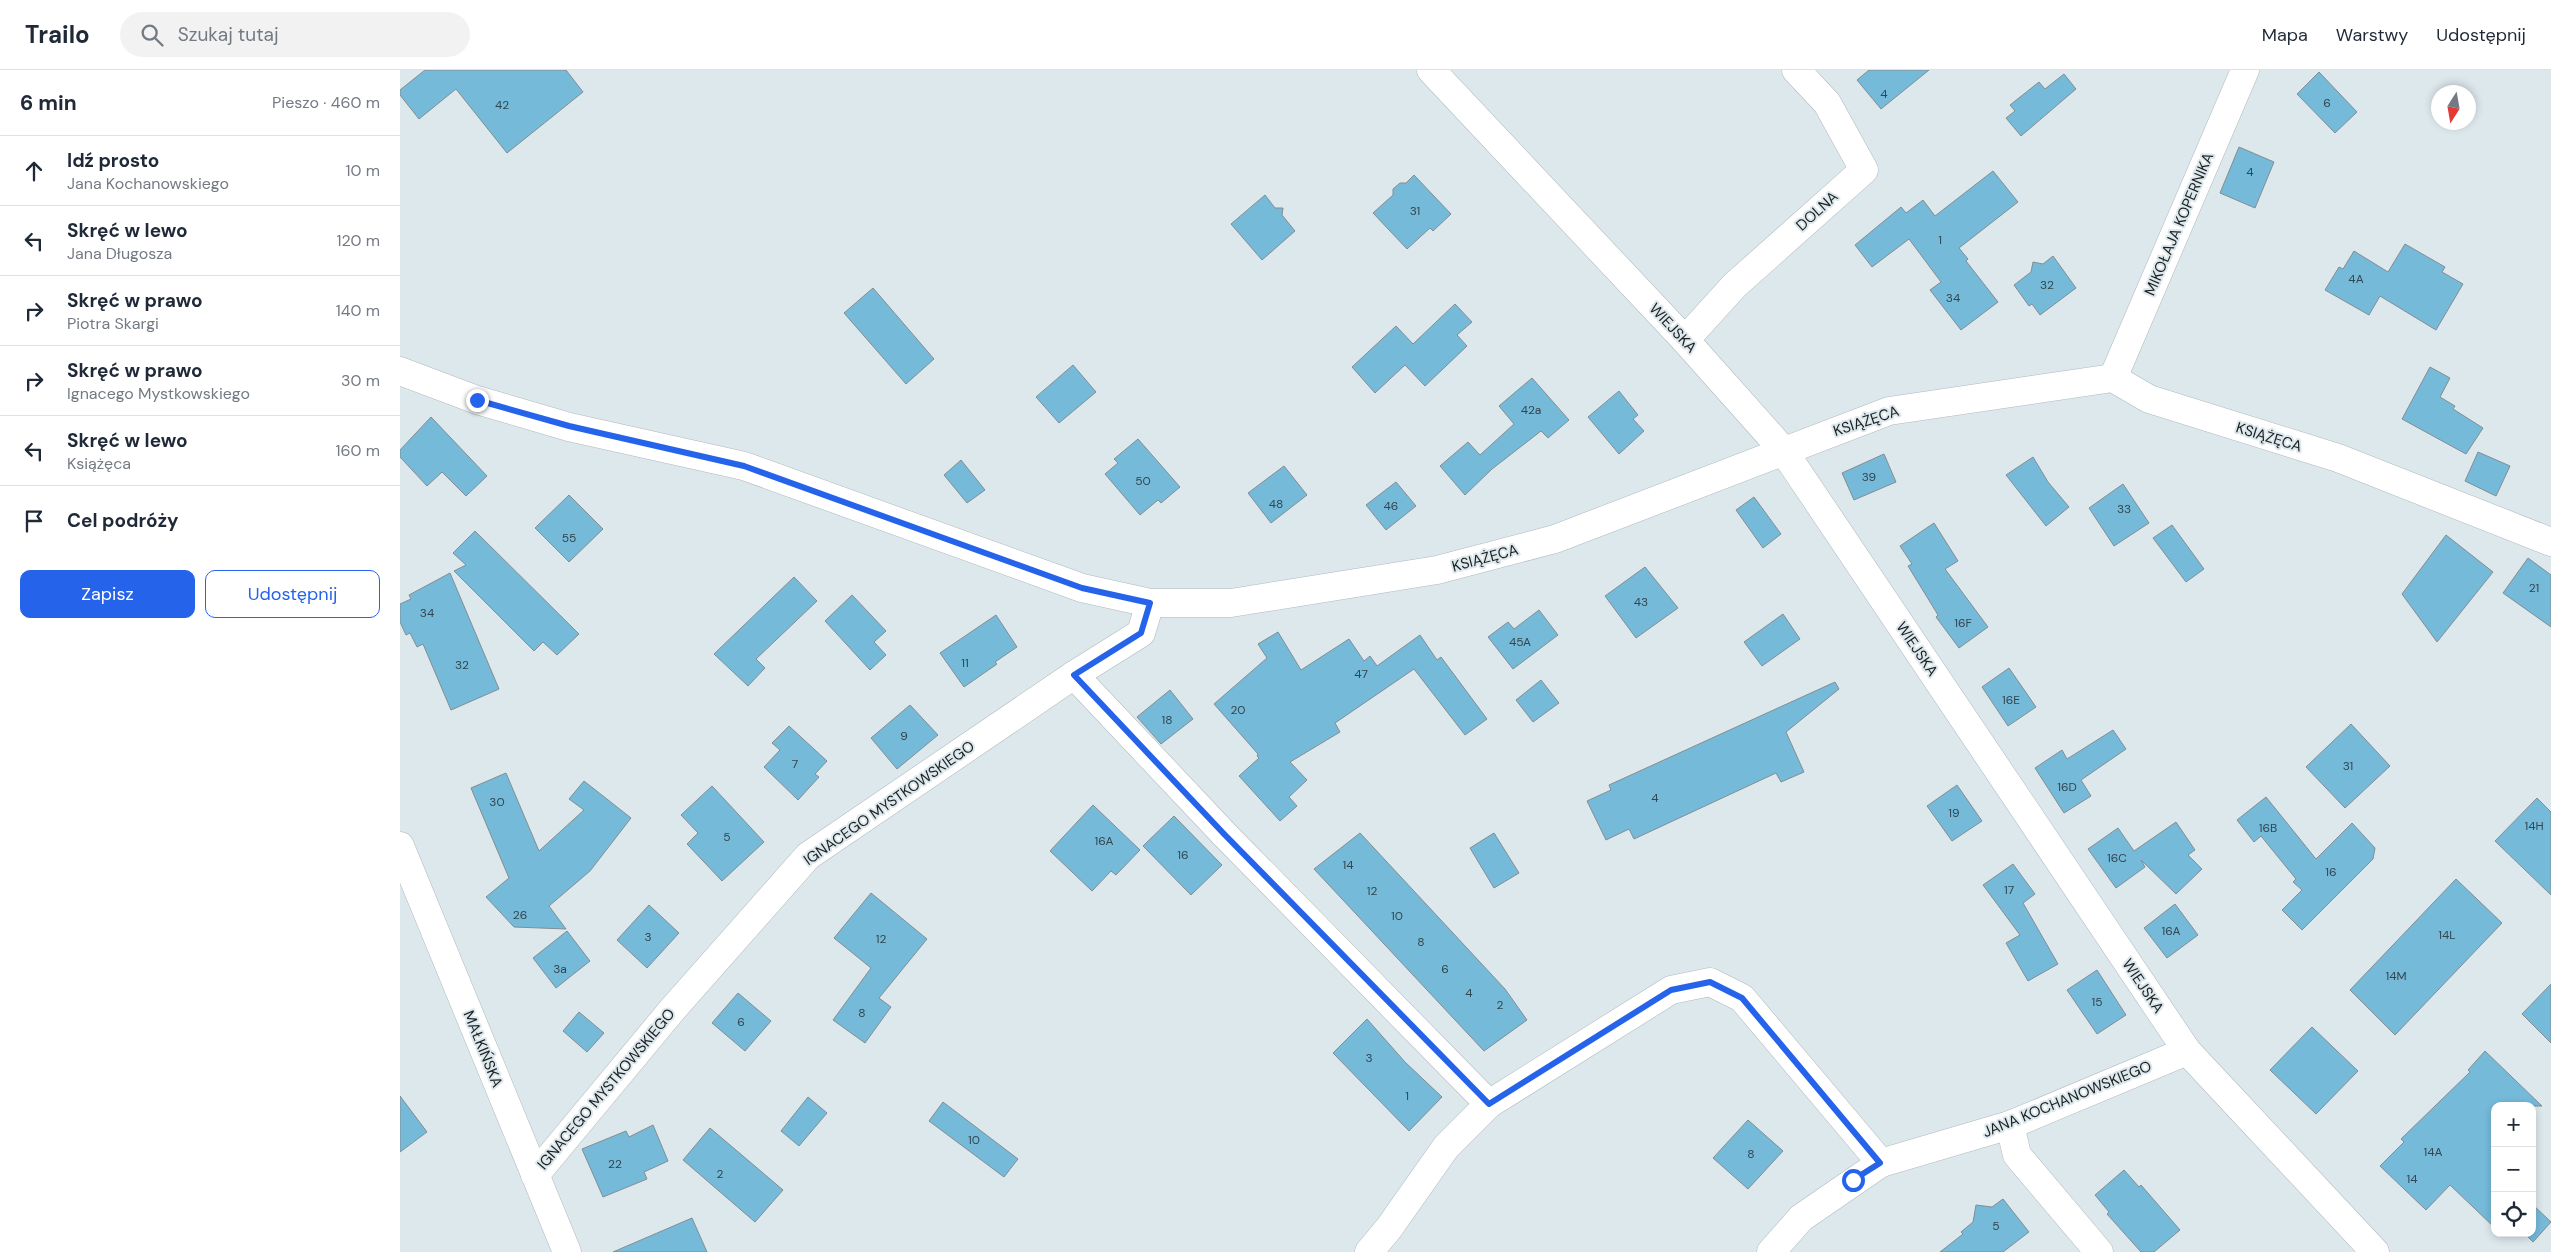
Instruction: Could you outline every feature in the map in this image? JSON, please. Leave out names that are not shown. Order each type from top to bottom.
[{"type":"street","name":"WIEJSKA","points":[[1431,70],[1685,340],[1783,450],[2187,1051],[2375,1252]]},
{"type":"street","name":"DOLNA","points":[[1685,340],[1735,285],[1864,170],[1827,103],[1796,70]]},
{"type":"street","name":"MIKOŁAJA KOPERNIKA","points":[[2113,378],[2245,70]]},
{"type":"street","name":"KSIĄŻĘCA","points":[[400,371],[477,400],[569,426],[744,466],[1082,588],[1150,603],[1231,603],[1437,570],[1555,539],[1783,450],[1889,411],[2113,378],[2149,399],[2338,458],[2551,542]]},
{"type":"street","name":"IGNACEGO MYSTKOWSKIEGO","points":[[535,1175],[672,1010],[808,856],[1074,675],[1141,633],[1150,603]]},
{"type":"street","points":[[1074,675],[1225,835],[1489,1104]]},
{"type":"street","name":"MAŁKIŃSKA","points":[[400,846],[567,1252]]},
{"type":"street","points":[[1369,1252],[1389,1228],[1446,1147],[1489,1104],[1671,990],[1710,982],[1742,998],[1880,1163]]},
{"type":"street","name":"JANA KOCHANOWSKIEGO","points":[[1771,1252],[1800,1218],[1880,1163],[2010,1125],[2187,1051]]},
{"type":"street","points":[[2010,1125],[2017,1155],[2098,1252]]},
{"type":"building","points":[[425,70],[566,70],[583,92],[507,153],[456,89],[419,119],[400,95],[400,90]]},
{"type":"building","points":[[1869,70],[1929,70],[1881,109],[1857,80]]},
{"type":"building","points":[[2319,72],[2357,112],[2335,133],[2297,94]]},
{"type":"building","points":[[2064,74],[2076,89],[2021,136],[2006,118],[2015,111],[2010,105],[2039,82],[2045,89]]},
{"type":"building","points":[[2239,147],[2274,162],[2255,208],[2220,193]]},
{"type":"building","points":[[1993,171],[2018,202],[1959,248],[1968,259],[1966,261],[1998,302],[1961,330],[1930,290],[1941,282],[1909,239],[1872,267],[1855,245],[1901,207],[1906,213],[1923,200],[1935,216]]},
{"type":"building","points":[[1414,175],[1451,214],[1433,231],[1430,228],[1407,249],[1373,213],[1393,195],[1393,189],[1400,183],[1406,183]]},
{"type":"building","points":[[1265,195],[1275,208],[1283,208],[1282,215],[1295,231],[1262,260],[1231,224]]},
{"type":"building","points":[[2405,244],[2445,267],[2442,272],[2463,284],[2436,330],[2380,296],[2369,315],[2325,290],[2339,267],[2343,269],[2354,251],[2388,272]]},
{"type":"building","points":[[2053,256],[2076,288],[2040,315],[2032,304],[2029,306],[2014,285],[2031,272],[2033,262],[2043,264]]},
{"type":"building","points":[[873,288],[934,359],[906,384],[844,313]]},
{"type":"building","points":[[1455,304],[1472,322],[1457,335],[1467,346],[1425,386],[1405,365],[1375,393],[1352,367],[1396,326],[1413,344]]},
{"type":"building","points":[[1073,365],[1096,392],[1059,423],[1036,397]]},
{"type":"building","points":[[2430,367],[2450,378],[2440,397],[2455,406],[2453,409],[2483,428],[2466,454],[2402,419]]},
{"type":"building","points":[[1532,378],[1569,420],[1548,438],[1541,431],[1492,469],[1465,495],[1440,466],[1468,442],[1480,455],[1514,424],[1499,406]]},
{"type":"building","points":[[1619,391],[1638,415],[1633,419],[1644,431],[1619,454],[1588,417]]},
{"type":"building","points":[[431,417],[487,476],[466,496],[442,472],[427,486],[400,457],[400,450]]},
{"type":"building","points":[[1138,439],[1180,487],[1161,503],[1158,500],[1140,515],[1105,474],[1118,463],[1114,459]]},
{"type":"building","points":[[2478,452],[2510,466],[2496,496],[2465,481]]},
{"type":"building","points":[[1884,454],[1896,482],[1854,500],[1842,473]]},
{"type":"building","points":[[2033,457],[2048,482],[2069,507],[2046,526],[2006,475]]},
{"type":"building","points":[[961,460],[985,490],[967,503],[944,475]]},
{"type":"building","points":[[1284,466],[1307,495],[1271,523],[1248,493]]},
{"type":"building","points":[[1396,482],[1416,506],[1386,530],[1366,505]]},
{"type":"building","points":[[2123,484],[2149,523],[2114,546],[2089,508]]},
{"type":"building","points":[[569,495],[603,529],[569,562],[535,528]]},
{"type":"building","points":[[1754,497],[1781,534],[1763,548],[1736,510]]},
{"type":"building","points":[[1934,523],[1958,561],[1945,569],[1988,627],[1959,648],[1936,617],[1938,615],[1908,566],[1912,564],[1900,546]]},
{"type":"building","points":[[2172,525],[2204,569],[2186,582],[2153,538]]},
{"type":"building","points":[[475,531],[579,634],[557,655],[543,642],[534,651],[454,571],[466,565],[453,553]]},
{"type":"building","points":[[2446,535],[2493,572],[2437,642],[2402,594]]},
{"type":"building","points":[[2528,558],[2551,575],[2551,627],[2503,593]]},
{"type":"building","points":[[1645,567],[1678,608],[1636,638],[1605,596]]},
{"type":"building","points":[[450,573],[499,689],[451,710],[423,644],[417,647],[410,633],[406,635],[400,622],[400,604],[411,599],[409,595]]},
{"type":"building","points":[[794,577],[817,601],[756,659],[765,668],[748,686],[714,654]]},
{"type":"building","points":[[852,595],[886,631],[874,642],[886,655],[870,670],[825,621]]},
{"type":"building","points":[[1539,610],[1558,635],[1513,669],[1488,637],[1508,622],[1514,629]]},
{"type":"building","points":[[1783,614],[1800,639],[1762,666],[1744,642]]},
{"type":"building","points":[[996,615],[1017,647],[995,662],[997,664],[964,687],[940,653]]},
{"type":"building","points":[[1278,632],[1301,670],[1349,639],[1364,661],[1370,656],[1377,666],[1420,635],[1437,660],[1441,657],[1487,719],[1465,735],[1414,669],[1335,723],[1340,732],[1290,762],[1307,780],[1289,797],[1297,806],[1280,821],[1239,776],[1259,758],[1258,754],[1214,704],[1267,658],[1258,644]]},
{"type":"building","points":[[2009,668],[2036,707],[2008,726],[1982,687]]},
{"type":"building","points":[[1541,680],[1559,703],[1533,722],[1516,700]]},
{"type":"building","points":[[1835,682],[1839,689],[1786,732],[1804,772],[1781,782],[1776,773],[1634,839],[1629,829],[1606,840],[1587,801],[1611,790],[1609,785]]},
{"type":"building","points":[[1170,690],[1193,719],[1161,744],[1137,717]]},
{"type":"building","points":[[910,705],[938,735],[897,769],[871,738]]},
{"type":"building","points":[[2351,724],[2390,766],[2345,808],[2306,767]]},
{"type":"building","points":[[789,726],[827,761],[815,774],[819,777],[798,800],[764,767],[780,750],[772,743]]},
{"type":"building","points":[[2113,730],[2126,749],[2081,780],[2091,796],[2064,813],[2035,768],[2062,750],[2067,759]]},
{"type":"building","points":[[506,773],[539,851],[584,810],[569,799],[584,781],[631,818],[590,871],[549,906],[566,929],[514,927],[486,897],[509,878],[471,788]]},
{"type":"building","points":[[1957,785],[1982,821],[1952,841],[1927,806]]},
{"type":"building","points":[[712,786],[764,842],[722,881],[687,844],[698,833],[681,815]]},
{"type":"building","points":[[2266,797],[2316,859],[2352,823],[2375,848],[2373,859],[2302,930],[2282,910],[2302,890],[2293,882],[2296,879],[2261,836],[2254,842],[2237,820]]},
{"type":"building","points":[[2537,798],[2551,812],[2551,895],[2495,841]]},
{"type":"building","points":[[1093,805],[1140,850],[1116,875],[1111,871],[1092,891],[1050,851]]},
{"type":"building","points":[[1174,816],[1222,865],[1191,895],[1143,846]]},
{"type":"building","points":[[2176,822],[2195,850],[2188,855],[2202,869],[2176,894],[2141,860],[2145,867],[2116,888],[2088,849],[2118,828],[2134,851]]},
{"type":"building","points":[[1360,833],[1505,989],[1527,1020],[1484,1051],[1314,869]]},
{"type":"building","points":[[1494,833],[1519,873],[1494,888],[1470,848]]},
{"type":"building","points":[[2013,864],[2035,894],[2023,903],[2058,964],[2028,981],[2006,943],[2020,935],[1983,885]]},
{"type":"building","points":[[2456,879],[2502,923],[2395,1035],[2350,990]]},
{"type":"building","points":[[871,893],[927,939],[879,998],[891,1007],[865,1043],[833,1020],[871,968],[834,938]]},
{"type":"building","points":[[2175,904],[2198,935],[2167,958],[2144,928]]},
{"type":"building","points":[[649,905],[679,933],[647,968],[617,940]]},
{"type":"building","points":[[567,931],[590,961],[556,988],[533,958]]},
{"type":"building","points":[[2097,970],[2126,1015],[2097,1034],[2067,990]]},
{"type":"building","points":[[2551,984],[2551,1043],[2522,1014]]},
{"type":"building","points":[[738,993],[771,1021],[745,1051],[712,1023]]},
{"type":"building","points":[[579,1012],[604,1033],[587,1052],[563,1031]]},
{"type":"building","points":[[1367,1019],[1405,1062],[1442,1097],[1409,1131],[1333,1053]]},
{"type":"building","points":[[2312,1027],[2358,1071],[2316,1114],[2270,1070]]},
{"type":"building","points":[[2485,1051],[2542,1106],[2536,1106],[2536,1102],[2491,1102],[2491,1224],[2450,1185],[2426,1210],[2380,1166],[2404,1142],[2401,1139],[2470,1072],[2468,1070]]},
{"type":"building","points":[[400,1096],[427,1132],[400,1152]]},
{"type":"building","points":[[808,1097],[827,1113],[799,1146],[781,1131]]},
{"type":"building","points":[[943,1102],[1018,1159],[1004,1177],[929,1121]]},
{"type":"building","points":[[1748,1120],[1783,1151],[1748,1189],[1713,1158]]},
{"type":"building","points":[[653,1125],[668,1161],[644,1172],[647,1179],[603,1197],[582,1149],[626,1131],[629,1137]]},
{"type":"building","points":[[710,1128],[783,1190],[755,1222],[683,1160]]},
{"type":"building","points":[[2124,1170],[2139,1187],[2141,1185],[2180,1230],[2154,1252],[2141,1252],[2107,1214],[2109,1212],[2095,1195]]},
{"type":"building","points":[[2003,1199],[2029,1232],[2003,1252],[1940,1252],[1963,1234],[1961,1232],[1973,1222],[1976,1205],[1992,1207]]},
{"type":"building","points":[[2536,1208],[2551,1222],[2533,1242],[2528,1237],[2536,1237]]},
{"type":"building","points":[[692,1218],[707,1252],[613,1252]]},
{"type":"route","points":[[477,400],[569,426],[744,466],[1082,588],[1150,603],[1141,633],[1074,675],[1225,835],[1489,1104],[1671,990],[1710,982],[1742,998],[1880,1163],[1853,1180]]}]
